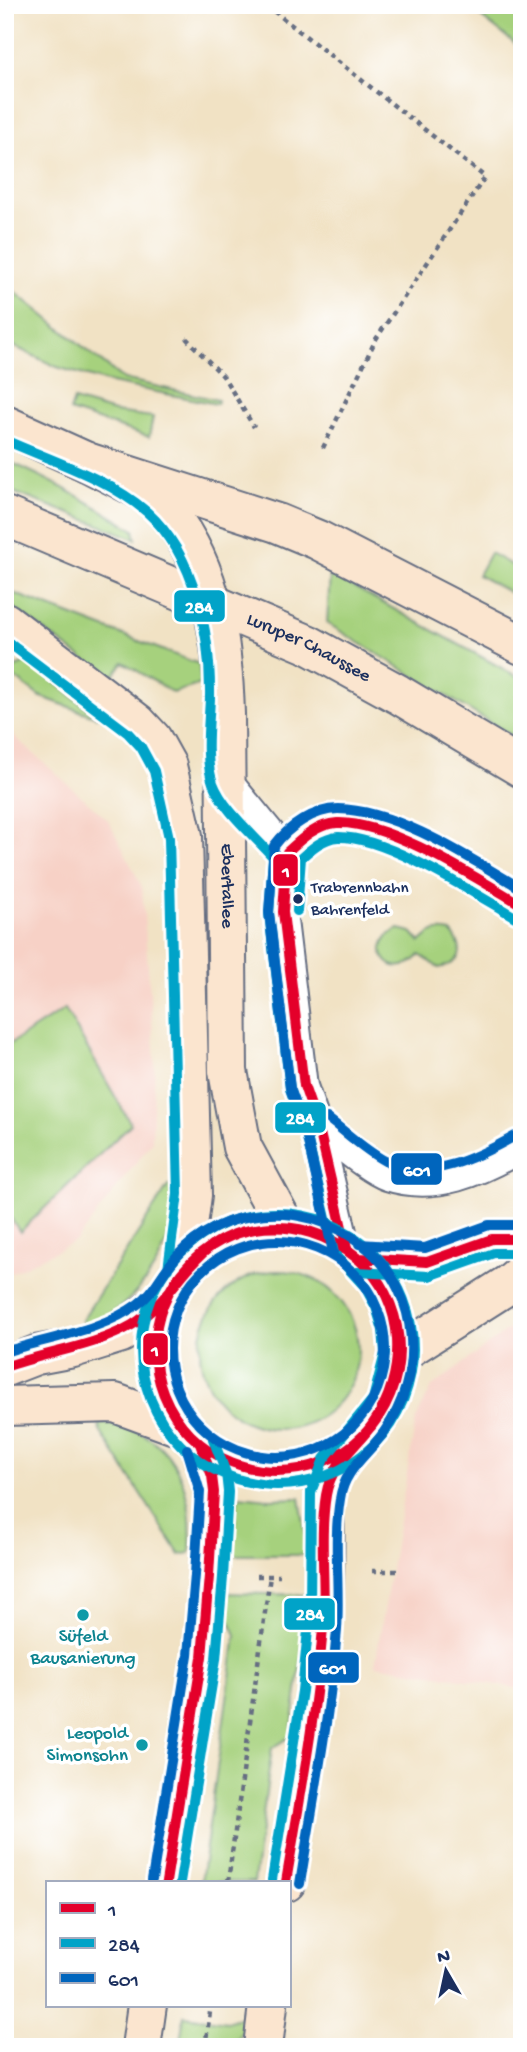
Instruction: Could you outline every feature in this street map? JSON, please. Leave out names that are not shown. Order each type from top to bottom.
[{"type":"main road","points":[[5,425],[88,462],[318,540],[522,645]]},
{"type":"main road","name":"Ebertallee","points":[[88,462],[142,492],[168,513],[194,556],[213,604],[223,660],[228,1071],[242,1147],[286,1228]]},
{"type":"main road","name":"Luruper Chaussee","points":[[5,516],[307,644],[398,694],[522,768]]},
{"type":"main road","name":"Ebertallee","points":[[5,622],[137,723],[152,739],[167,766],[177,799],[186,874],[192,1195],[174,1285]]},
{"type":"main road","points":[[5,1367],[36,1355],[121,1334],[174,1285],[205,1250],[224,1239],[254,1229],[286,1228],[324,1237],[352,1253],[376,1278],[389,1301],[397,1327],[399,1354],[395,1380],[386,1405],[371,1427],[335,1467],[326,1495],[324,1611],[316,1693],[286,1881]]},
{"type":"main road","points":[[352,1253],[427,1262],[492,1239],[522,1239]]},
{"type":"main road","points":[[399,1354],[522,1273]]},
{"type":"main road","points":[[166,1881],[202,1657],[214,1492],[212,1476],[192,1436],[164,1398],[155,1364],[156,1331],[174,1285]]},
{"type":"main road","points":[[5,1406],[115,1403],[192,1436],[233,1463],[270,1471],[295,1470],[319,1463],[352,1445]]},
{"type":"main road","points":[[141,2047],[147,2007]]},
{"type":"main road","points":[[263,2047],[268,2007]]},
{"type":"lane","points":[[226,778],[287,852],[283,912],[304,1086],[319,1129],[352,1253]]},
{"type":"lane","points":[[287,852],[311,830],[337,823],[366,827],[423,852],[522,905]]},
{"type":"lane","points":[[319,1129],[385,1176],[436,1183],[460,1179],[522,1149]]},
{"type":"path","points":[[266,5],[485,177],[376,339],[321,452]]},
{"type":"path","points":[[186,338],[223,376],[254,427]]},
{"type":"path","points":[[249,1576],[283,1576]]},
{"type":"path","points":[[228,1881],[270,1576]]},
{"type":"path","points":[[205,2047],[211,2007]]},
{"type":"shaded area","points":[[5,728],[108,820],[142,887],[155,1062],[152,1142],[76,1241],[5,1276]]},
{"type":"shaded area","points":[[522,1319],[522,1689],[375,1665],[416,1419],[432,1387]]},
{"type":"green space","points":[[466,5],[522,5],[522,49]]},
{"type":"green space","points":[[5,284],[123,379],[218,400],[217,404],[111,383],[57,367],[5,342]]},
{"type":"green space","points":[[74,400],[114,412],[153,417],[149,437],[70,411]]},
{"type":"green space","points":[[5,460],[103,511],[134,530],[136,539],[5,489]]},
{"type":"green space","points":[[490,553],[522,571],[522,599],[478,575]]},
{"type":"green space","points":[[330,574],[522,679],[522,742],[327,623]]},
{"type":"green space","points":[[5,590],[199,664],[201,684],[173,693],[123,662],[111,679],[5,602]]},
{"type":"green space","points":[[30,661],[97,717],[39,696],[6,671]]},
{"type":"green space","points":[[399,929],[411,932],[420,942],[434,932],[451,932],[459,945],[459,955],[453,963],[439,968],[420,955],[409,964],[399,967],[391,965],[385,960],[383,944],[388,936]]},
{"type":"green space","points":[[65,1009],[131,1124],[20,1232],[5,1209],[5,1047]]},
{"type":"green space","points":[[174,1184],[171,1228],[150,1274],[140,1288],[114,1312],[84,1325],[82,1320],[168,1186]]},
{"type":"green space","points":[[279,1271],[309,1277],[335,1294],[352,1320],[358,1350],[352,1380],[335,1406],[309,1423],[279,1429],[249,1423],[223,1406],[206,1380],[200,1350],[206,1320],[223,1294],[249,1277]]},
{"type":"green space","points":[[99,1422],[125,1427],[146,1436],[162,1449],[174,1465],[183,1484],[188,1506],[190,1553],[180,1555],[100,1431]]},
{"type":"green space","points":[[238,1496],[300,1498],[309,1555],[231,1555]]},
{"type":"green space","points":[[225,1593],[310,1595],[291,1736],[272,1748],[254,1881],[201,1881],[236,1635],[224,1608]]},
{"type":"green space","points":[[247,2015],[249,2021],[231,2047],[179,2047],[184,2016],[227,2022]]},
{"type":"transit line","name":"284","points":[[5,440],[79,471],[132,500],[164,530],[189,574],[203,624],[210,674],[210,773],[224,803],[273,857],[269,914],[290,1089],[306,1133],[334,1253],[365,1287],[376,1307],[383,1330],[385,1353],[373,1399],[324,1459],[311,1492],[310,1610],[302,1691],[272,1880]]},
{"type":"transit line","name":"284","points":[[5,640],[128,733],[141,747],[154,771],[169,838],[178,1194],[168,1269]]},
{"type":"transit line","name":"601","points":[[333,1252],[306,1133],[290,1088],[269,912],[274,846],[294,826],[320,812],[338,809],[361,811],[433,838],[522,889]]},
{"type":"transit line","name":"1","points":[[347,1249],[319,1129],[304,1086],[283,912],[287,852],[304,837],[323,826],[337,823],[358,825],[381,831],[432,853],[522,905]]},
{"type":"transit line","name":"284","points":[[297,911],[301,858],[322,842],[338,837],[358,839],[404,855],[515,917]]},
{"type":"transit line","name":"601","points":[[327,1118],[377,1157],[401,1167],[418,1169],[452,1165],[515,1136]]},
{"type":"transit line","name":"284","points":[[277,1213],[304,1216],[329,1223],[352,1236],[373,1253],[390,1274],[403,1297],[410,1322],[413,1349],[410,1376],[403,1401],[390,1424],[373,1445],[352,1462],[329,1475],[304,1482],[277,1485],[250,1482],[225,1475],[202,1462],[181,1445],[164,1424],[151,1401],[144,1376],[141,1349],[144,1322],[151,1297],[164,1274],[181,1253],[202,1236],[225,1223],[250,1216],[277,1213]]},
{"type":"transit line","name":"601","points":[[5,1352],[91,1328],[123,1313],[148,1295],[177,1257],[195,1240],[227,1222],[251,1216],[282,1214],[328,1224],[368,1249],[386,1268],[398,1289],[407,1313],[411,1337],[406,1387],[384,1432],[351,1471],[342,1488],[337,1531],[338,1614],[334,1662],[300,1884]]},
{"type":"transit line","name":"601","points":[[359,1244],[425,1248],[489,1225],[522,1225]]},
{"type":"transit line","name":"1","points":[[277,1227],[301,1229],[324,1236],[363,1263],[390,1302],[397,1325],[399,1349],[397,1373],[390,1396],[363,1435],[324,1462],[301,1469],[277,1471],[253,1469],[230,1462],[191,1435],[164,1396],[157,1373],[155,1349],[157,1325],[164,1302],[191,1263],[230,1236],[253,1229],[277,1227]]},
{"type":"transit line","name":"1","points":[[5,1367],[102,1339],[132,1325],[149,1313],[200,1256],[215,1244],[233,1235],[255,1229],[297,1230],[336,1244],[359,1260],[375,1277],[386,1296],[394,1317],[397,1339],[392,1384],[372,1425],[338,1465],[326,1495],[323,1528],[324,1611],[320,1660],[286,1881]]},
{"type":"transit line","name":"1","points":[[358,1258],[427,1262],[492,1239],[522,1239]]},
{"type":"transit line","name":"601","points":[[277,1241],[318,1249],[337,1259],[353,1273],[367,1289],[377,1308],[385,1349],[377,1390],[367,1409],[353,1425],[337,1439],[318,1449],[277,1457],[236,1449],[217,1439],[201,1425],[187,1409],[177,1390],[169,1349],[177,1308],[187,1289],[201,1273],[217,1259],[236,1249],[277,1241]]},
{"type":"transit line","name":"284","points":[[357,1272],[429,1276],[494,1253],[522,1253]]},
{"type":"transit line","name":"284","points":[[180,1881],[216,1659],[223,1577],[228,1492],[226,1473],[213,1439]]},
{"type":"transit line","name":"1","points":[[166,1881],[202,1657],[209,1576],[214,1492],[212,1476],[200,1444]]},
{"type":"transit line","name":"601","points":[[152,1880],[188,1655],[195,1575],[200,1492],[187,1449]]},
{"type":"place","name":"Trabrennbahn Bahrenfeld","points":[[298,899]]},
{"type":"place","name":"Süfeld Bausanierung","points":[[83,1615]]},
{"type":"place","name":"Leopold Simonsohn","points":[[142,1745]]}]
